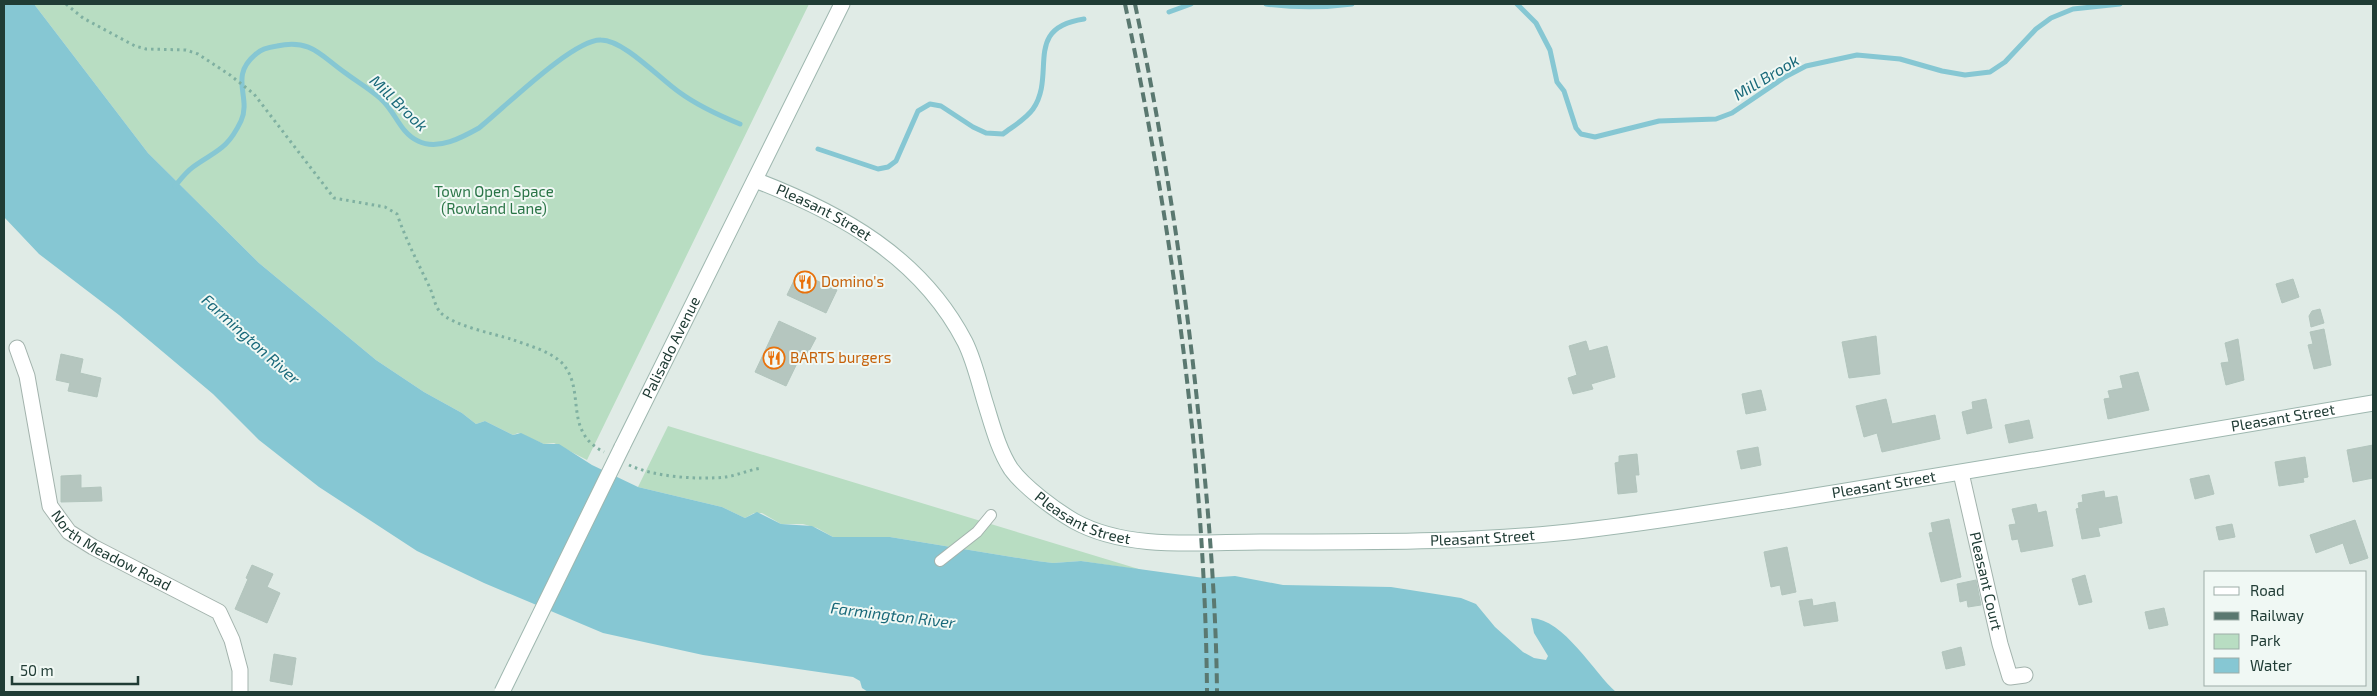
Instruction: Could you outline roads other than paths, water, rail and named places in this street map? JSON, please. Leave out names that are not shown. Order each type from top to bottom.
[{"type":"street","name":"Palisado Avenue","points":[[502,692],[842,4]]},
{"type":"street","name":"Pleasant Street","points":[[755,180],[817,207],[865,234],[895,254],[925,283],[940,300],[967,346],[999,445],[1012,471],[1046,502],[1073,520],[1116,537],[1181,544],[1345,543],[1583,530],[1961,473],[2373,403]]},
{"type":"street","name":"North Meadow Road","points":[[17,348],[27,376],[50,506],[69,532],[93,547],[219,612],[232,640],[240,670],[240,692]]},
{"type":"street","name":"Pleasant Court","points":[[1961,473],[2000,644],[2010,677],[2024,675]]},
{"type":"lane","points":[[940,561],[977,532],[990,515]]},
{"type":"water","name":"Farmington River","points":[[4,4],[34,4],[148,153],[259,263],[376,360],[424,392],[462,413],[476,424],[485,421],[513,435],[521,433],[544,444],[559,444],[592,465],[638,487],[722,507],[745,518],[757,512],[781,524],[812,526],[833,537],[890,537],[1053,563],[1081,561],[1204,578],[1235,576],[1283,585],[1391,587],[1461,598],[1476,604],[1495,627],[1523,652],[1534,658],[1546,660],[1548,656],[1534,633],[1531,618],[1555,627],[1578,648],[1616,692],[868,692],[862,688],[860,681],[853,677],[703,655],[603,633],[484,583],[417,551],[319,487],[259,440],[213,394],[119,315],[39,254],[4,217]]},
{"type":"waterway","name":"Mill Brook","points":[[1169,12],[1191,4]]},
{"type":"waterway","name":"Mill Brook","points":[[1266,4],[1309,7],[1352,4]]},
{"type":"waterway","name":"Mill Brook","points":[[1517,4],[1536,23],[1550,50],[1557,82],[1564,91],[1576,128],[1581,134],[1595,137],[1659,121],[1716,119],[1732,113],[1785,77],[1806,66],[1857,55],[1900,59],[1942,71],[1965,75],[1990,72],[2005,62],[2036,29],[2051,18],[2073,9],[2120,4]]},
{"type":"waterway","name":"Mill Brook","points":[[818,149],[878,169],[888,167],[896,161],[918,111],[930,104],[941,106],[973,127],[986,133],[1003,134],[1030,113],[1040,95],[1044,54],[1047,42],[1053,32],[1065,24],[1084,19]]},
{"type":"waterway","name":"Mill Brook","points":[[175,186],[190,169],[226,144],[236,131],[244,112],[242,79],[243,71],[248,62],[263,50],[289,44],[307,47],[321,54],[377,95],[407,133],[426,144],[450,142],[479,128],[556,62],[589,43],[601,40],[620,46],[631,53],[693,102],[740,124]]},
{"type":"railway","points":[[1125,4],[1157,174],[1183,346],[1200,519],[1207,692]]},
{"type":"railway","points":[[1135,4],[1164,155],[1192,359],[1211,551],[1217,692]]},
{"type":"place","name":"Domino's","points":[[805,282]]},
{"type":"place","name":"BARTS burgers","points":[[774,358]]},
{"type":"park label","name":"Town Open Space (Rowland Lane)","points":[[494,200]]}]
